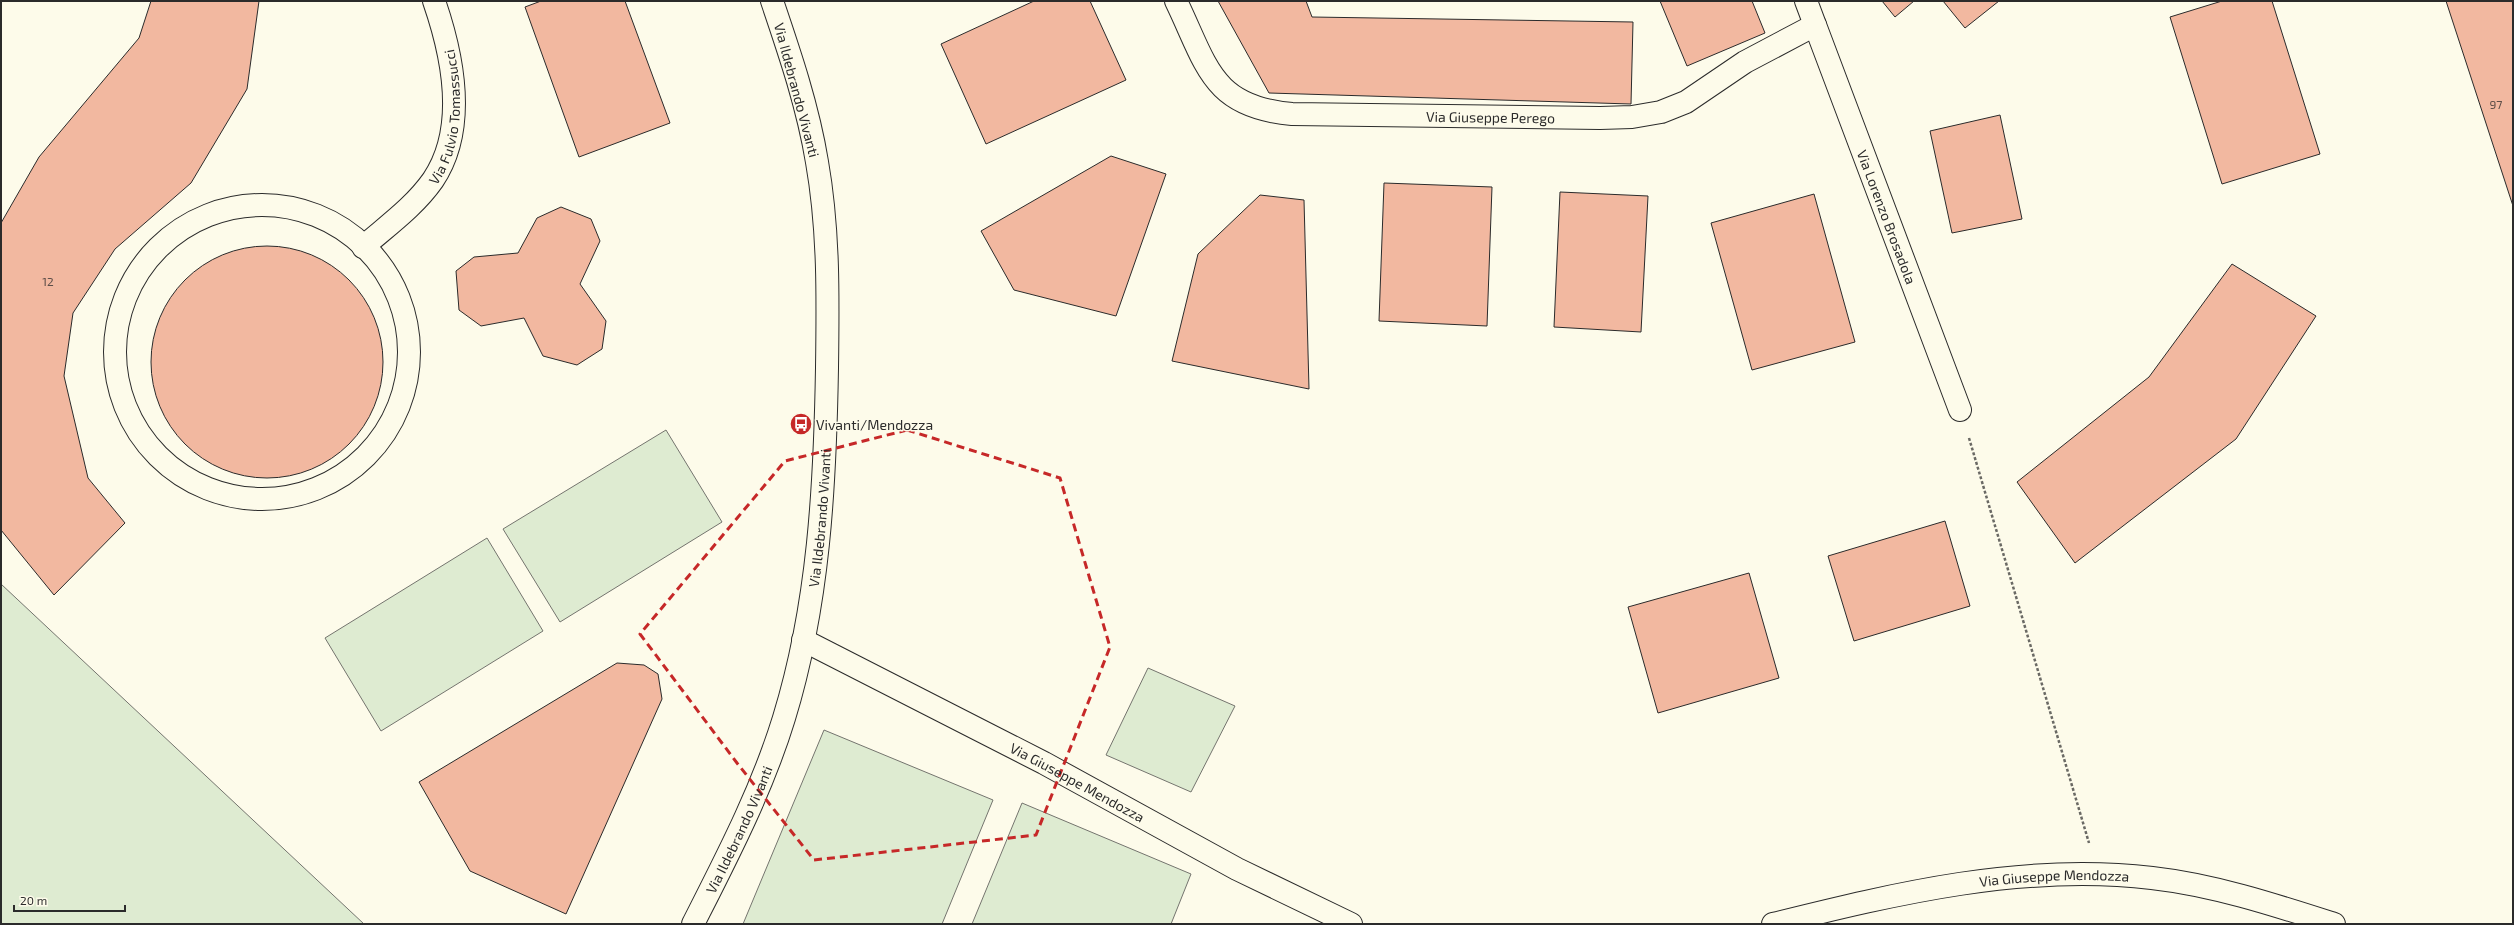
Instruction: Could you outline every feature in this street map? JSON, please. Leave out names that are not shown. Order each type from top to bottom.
[{"type":"street","name":"Via Fulvio Tomassucci","points":[[363,247],[417,199],[433,180],[444,158],[451,131],[454,94],[451,63],[434,1]]},
{"type":"street","name":"Via Ildebrando Vivanti","points":[[694,924],[734,842],[767,766],[784,718],[803,640],[815,576],[823,496],[826,431],[826,263],[823,206],[810,125],[772,1]]},
{"type":"street","name":"Via Giuseppe Perego","points":[[1176,1],[1211,72],[1225,91],[1244,104],[1267,111],[1292,114],[1547,118],[1632,117],[1660,112],[1686,102],[1745,62],[1815,25]]},
{"type":"street","points":[[1806,1],[1815,25]]},
{"type":"street","name":"Via Lorenzo Brosadola","points":[[1815,25],[1960,410]]},
{"type":"street","points":[[267,202],[341,224],[363,247],[394,281],[413,357],[390,432],[333,485],[258,503],[184,481],[130,424],[112,348],[134,273],[191,219],[267,202]]},
{"type":"street","name":"Via Giuseppe Mendozza","points":[[803,640],[1044,763],[1243,872],[1351,924]]},
{"type":"street","name":"Via Giuseppe Mendozza","points":[[1773,924],[1863,901],[1932,887],[2030,876],[2098,875],[2152,878],[2188,884],[2260,902],[2334,924]]},
{"type":"path","points":[[1960,410],[2098,875]]},
{"type":"highlighted area","points":[[907,430],[1060,478],[1110,647],[1036,835],[814,860],[737,763],[640,634],[785,461]]},
{"type":"green space","points":[[666,430],[722,522],[560,622],[503,529]]},
{"type":"green space","points":[[487,538],[543,631],[381,731],[325,638]]},
{"type":"green space","points":[[1,584],[364,924],[1,924]]},
{"type":"green space","points":[[1148,668],[1235,706],[1191,792],[1106,755]]},
{"type":"green space","points":[[824,730],[993,800],[942,924],[743,924]]},
{"type":"green space","points":[[1022,803],[1191,874],[1171,924],[972,924]]},
{"type":"building","points":[[151,1],[259,1],[247,89],[191,183],[115,249],[73,313],[64,376],[88,478],[125,523],[54,595],[1,530],[1,223],[39,157],[139,38]]},
{"type":"building","points":[[541,1],[625,1],[670,123],[579,157],[525,7]]},
{"type":"building","points":[[1034,1],[1090,1],[1126,80],[986,144],[941,44]]},
{"type":"building","points":[[1218,1],[1306,1],[1312,17],[1633,22],[1631,104],[1269,93]]},
{"type":"building","points":[[1660,1],[1752,1],[1765,33],[1687,66]]},
{"type":"building","points":[[1882,1],[1914,1],[1895,17]]},
{"type":"building","points":[[1943,1],[1999,1],[1965,28]]},
{"type":"building","points":[[2222,1],[2272,1],[2320,154],[2222,184],[2170,17]]},
{"type":"building","points":[[2446,1],[2513,1],[2513,206]]},
{"type":"building","points":[[2000,115],[2022,219],[1952,233],[1930,131]]},
{"type":"building","points":[[1111,156],[1166,174],[1116,316],[1014,290],[981,231]]},
{"type":"building","points":[[1384,183],[1492,187],[1487,326],[1379,321]]},
{"type":"building","points":[[1560,192],[1648,196],[1641,332],[1554,327]]},
{"type":"building","points":[[1814,194],[1855,342],[1752,370],[1711,223]]},
{"type":"building","points":[[1260,195],[1304,200],[1309,389],[1172,361],[1198,254]]},
{"type":"building","points":[[561,207],[591,219],[600,241],[580,284],[606,321],[602,349],[577,365],[543,356],[524,318],[481,326],[459,310],[456,271],[474,257],[518,253],[537,218]]},
{"type":"building","points":[[267,246],[301,251],[311,255],[322,260],[349,280],[369,307],[374,318],[378,328],[383,362],[378,396],[374,406],[369,417],[349,444],[322,464],[311,469],[301,473],[267,478],[233,473],[223,469],[212,464],[185,444],[165,417],[160,406],[156,396],[151,362],[156,328],[160,318],[165,307],[185,280],[212,260],[223,255],[233,251]]},
{"type":"building","points":[[2232,264],[2316,316],[2236,439],[2075,563],[2017,482],[2149,377]]},
{"type":"building","points":[[1945,521],[1970,606],[1854,641],[1828,556]]},
{"type":"building","points":[[1749,573],[1779,678],[1658,713],[1628,607]]},
{"type":"building","points":[[617,663],[644,665],[658,674],[662,699],[566,914],[470,871],[419,782]]},
{"type":"place","name":"Vivanti/Mendozza","points":[[801,424]]}]
